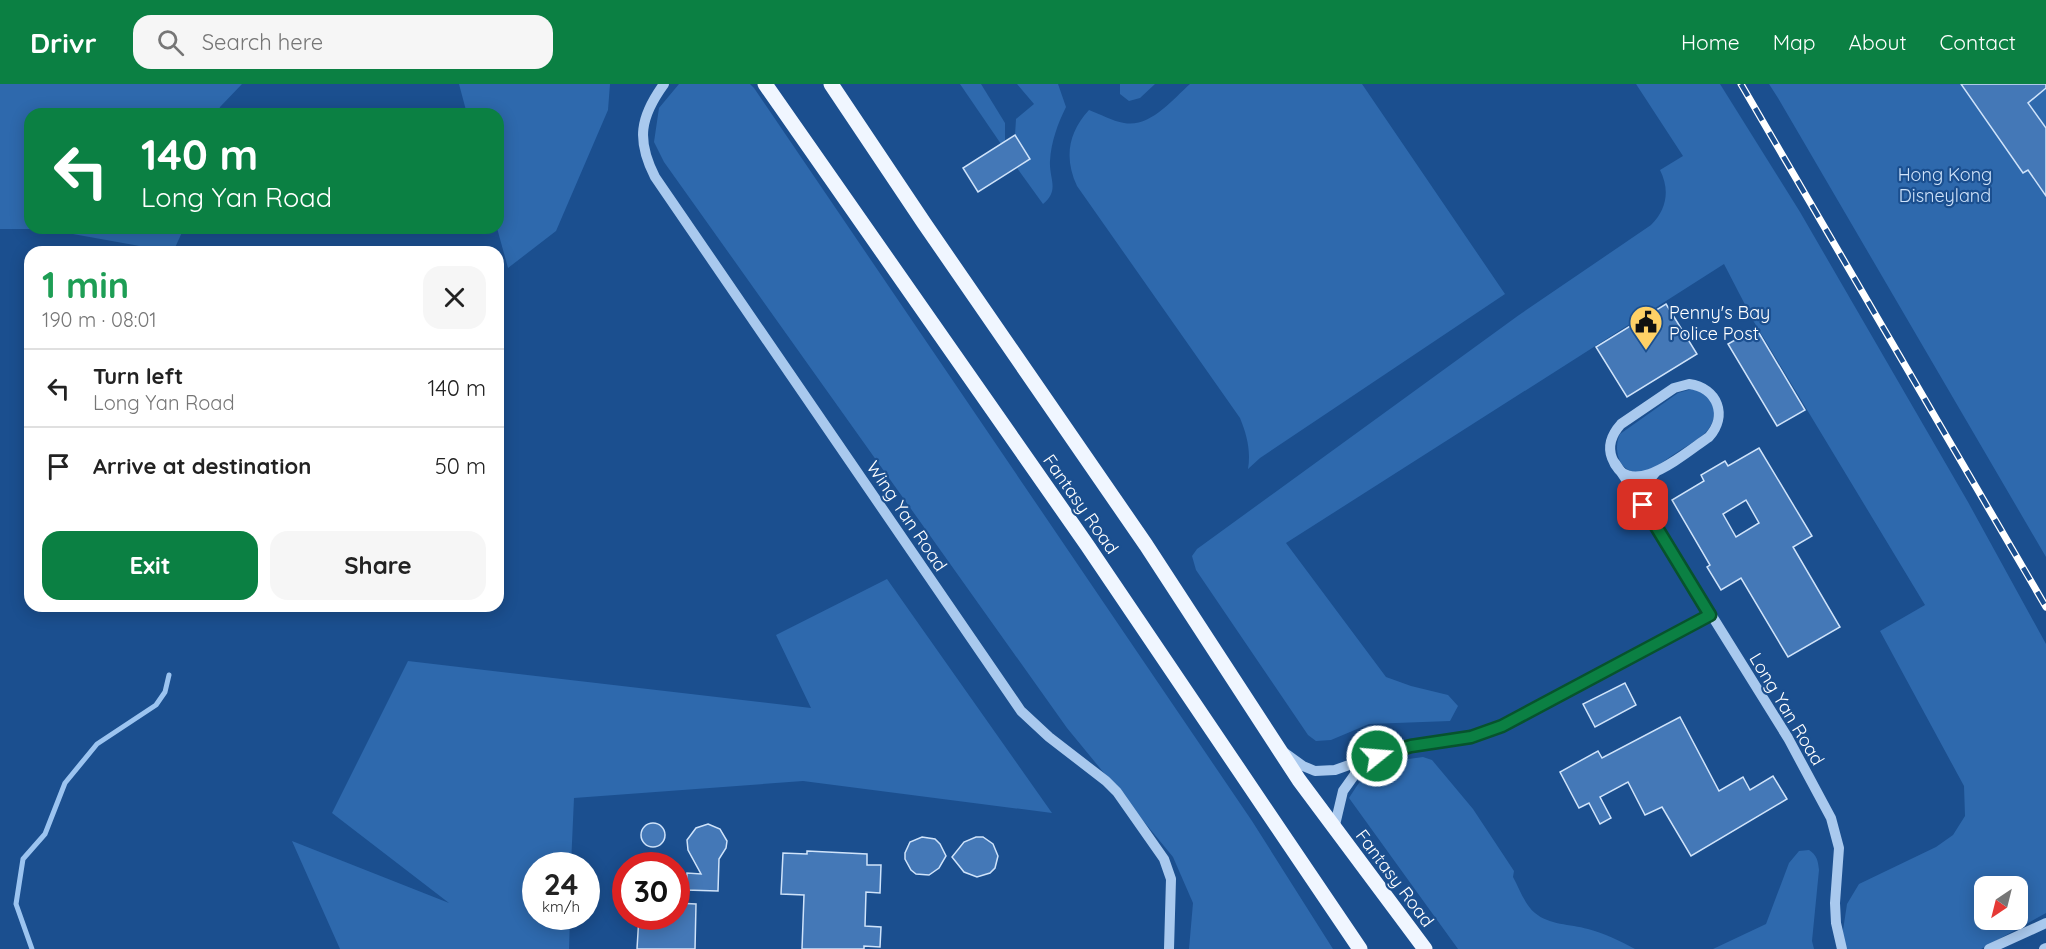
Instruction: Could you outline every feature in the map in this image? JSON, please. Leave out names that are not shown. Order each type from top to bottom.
[{"type":"main road","name":"Fantasy Road","points":[[765,84],[1087,545],[1360,949]]},
{"type":"main road","name":"Fantasy Road","points":[[831,84],[1146,546],[1334,829],[1425,949]]},
{"type":"street","name":"Wing Yan Road","points":[[664,84],[653,99],[644,118],[641,138],[647,163],[655,177],[1021,711],[1049,737],[1117,792],[1164,859],[1171,879],[1169,949]]},
{"type":"street","points":[[1689,384],[1702,387],[1715,399],[1719,408],[1717,425],[1708,437],[1658,471],[1647,476],[1626,474],[1611,456],[1611,439],[1621,424],[1674,388],[1689,384]]},
{"type":"street","name":"Long Yan Road","points":[[1615,463],[1788,738],[1831,818],[1839,848],[1835,903],[1836,923],[1842,949]]},
{"type":"street","points":[[1643,505],[1647,483],[1658,471]]},
{"type":"street","points":[[1280,750],[1303,766],[1316,771],[1335,770],[1388,751],[1471,737],[1502,726],[1710,615]]},
{"type":"street","points":[[1334,829],[1342,792],[1365,760]]},
{"type":"street","points":[[1989,949],[2046,922]]},
{"type":"green space","points":[[0,84],[242,84],[220,108],[24,108],[24,229],[0,229]]},
{"type":"green space","points":[[459,84],[610,84],[608,110],[556,231],[508,268],[504,246],[502,246],[499,234],[504,234],[504,108],[465,108]]},
{"type":"green space","points":[[679,84],[750,84],[754,88],[1252,821],[1333,949],[1189,949],[1193,903],[1173,857],[1067,728],[664,162],[654,142],[659,108]]},
{"type":"green space","points":[[960,84],[981,84],[1005,123],[1005,142],[1001,144]]},
{"type":"green space","points":[[1017,84],[1058,84],[1066,107],[1052,147],[1051,194],[1043,204],[1017,168],[1030,159],[1015,135],[1016,119],[1034,104]]},
{"type":"green space","points":[[1120,84],[1155,84],[1140,98],[1129,101],[1120,94]]},
{"type":"green space","points":[[1190,84],[1362,84],[1505,294],[1260,458],[1248,469],[1248,443],[1240,418],[1077,186],[1070,166],[1070,146],[1076,128],[1089,110],[1124,123],[1143,121],[1168,105]]},
{"type":"green space","points":[[1636,84],[1720,84],[1800,212],[1968,502],[2046,644],[2046,913],[2028,923],[2028,876],[1974,876],[1974,930],[2015,930],[1981,949],[1846,949],[1842,937],[1847,904],[1859,884],[1936,847],[1953,835],[1965,816],[1964,786],[1880,631],[1925,605],[1754,322],[1724,264],[1286,543],[1386,677],[1448,695],[1458,706],[1450,721],[1369,724],[1331,740],[1316,741],[1308,735],[1196,570],[1192,556],[1197,549],[1519,315],[1651,225],[1664,206],[1666,192],[1660,170],[1683,156]]},
{"type":"green space","name":"Hong Kong Disneyland","points":[[1769,84],[2046,84],[2046,557],[1778,98]]},
{"type":"green space","points":[[73,234],[181,234],[176,246],[140,246]]},
{"type":"green space","points":[[1692,389],[1705,394],[1713,403],[1713,420],[1708,430],[1654,467],[1639,472],[1626,468],[1617,452],[1620,434],[1678,393]]},
{"type":"green space","points":[[887,579],[1052,813],[803,781],[574,798],[572,852],[522,852],[522,930],[570,930],[569,949],[340,949],[292,841],[449,903],[332,813],[408,661],[811,708],[776,635]]},
{"type":"green space","points":[[1423,757],[1432,760],[1473,809],[1514,871],[1513,877],[1520,891],[1528,906],[1535,913],[1553,922],[1600,933],[1635,949],[1458,949],[1349,798],[1358,784],[1371,771],[1396,761]]},
{"type":"green space","points":[[1809,850],[1817,858],[1819,870],[1812,941],[1814,949],[1713,949],[1766,924],[1789,863],[1799,851]]},
{"type":"building","points":[[1961,84],[2046,84],[2046,88],[2028,103],[2046,128],[2046,196],[2028,170],[2023,173]]},
{"type":"building","points":[[1015,135],[1030,159],[978,192],[963,168]]},
{"type":"building","name":"Penny's Bay Police Post","points":[[1666,304],[1697,354],[1627,397],[1596,347]]},
{"type":"building","points":[[1756,328],[1805,410],[1777,426],[1728,344]]},
{"type":"building","points":[[1759,448],[1812,536],[1793,547],[1840,627],[1788,657],[1741,578],[1721,590],[1707,567],[1710,565],[1672,500],[1704,481],[1701,475],[1725,461],[1728,466]],"holes":[[[1746,500],[1759,523],[1736,537],[1723,514]]]},
{"type":"building","points":[[1625,683],[1636,705],[1595,727],[1583,704]]},
{"type":"building","points":[[1680,717],[1719,791],[1743,777],[1750,790],[1773,776],[1787,799],[1691,856],[1662,807],[1645,815],[1628,782],[1600,797],[1611,818],[1600,824],[1589,803],[1579,808],[1560,772],[1598,751],[1602,758]]},
{"type":"building","points":[[653,823],[662,826],[665,835],[662,844],[653,847],[644,844],[641,835],[644,826]]},
{"type":"building","points":[[708,824],[720,829],[727,841],[726,848],[719,859],[718,891],[690,890],[690,873],[701,874],[688,850],[687,840],[696,828]]},
{"type":"building","points":[[922,837],[935,839],[946,856],[939,868],[929,875],[916,874],[905,859],[910,842]]},
{"type":"building","points":[[983,837],[993,844],[998,856],[995,868],[990,873],[977,877],[964,872],[952,857],[964,842]]},
{"type":"building","points":[[807,851],[867,854],[867,865],[881,865],[880,893],[866,892],[865,926],[881,927],[880,947],[802,949],[804,895],[781,894],[783,853],[807,854]]},
{"type":"building","points":[[690,904],[696,904],[695,949],[637,949],[638,930],[690,930]]},
{"type":"waterway","points":[[32,949],[16,904],[23,859],[45,834],[65,783],[97,744],[156,705],[165,692],[169,675]]},
{"type":"railway","points":[[1741,84],[2046,607]]},
{"type":"place","name":"Penny's Bay Police Post","points":[[1646,351]]},
{"type":"route","points":[[1377,756],[1411,746],[1471,737],[1502,726],[1710,615],[1643,505]]}]
